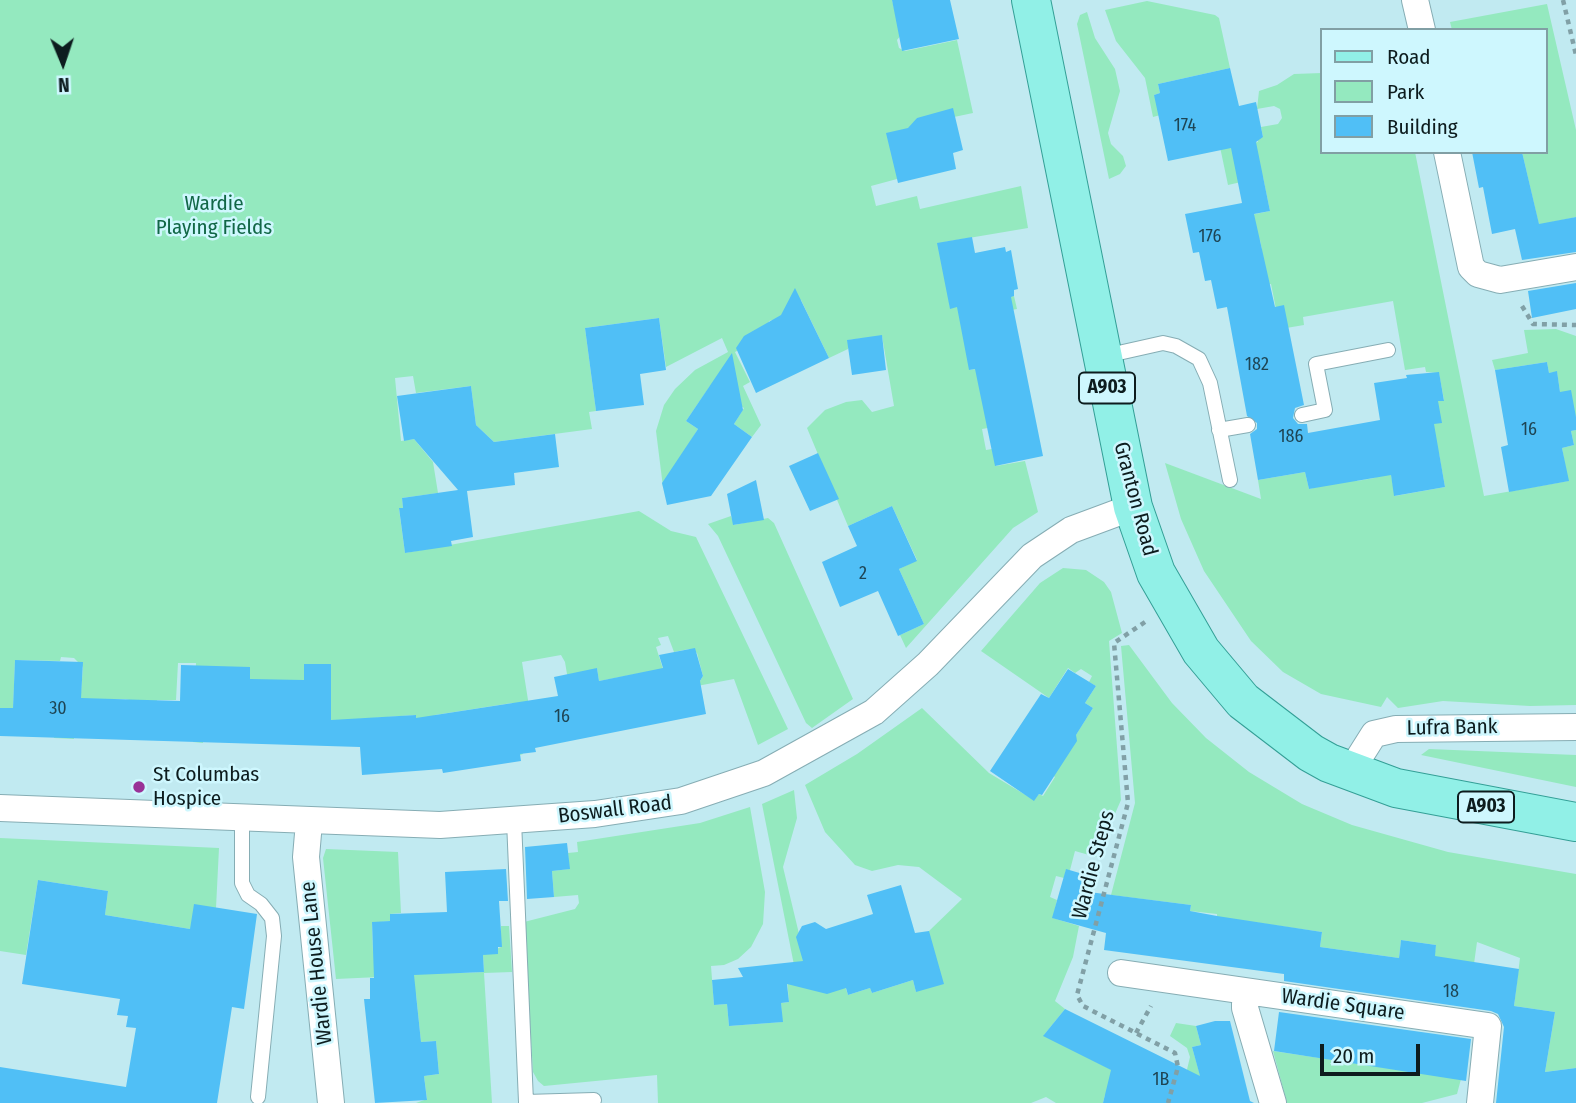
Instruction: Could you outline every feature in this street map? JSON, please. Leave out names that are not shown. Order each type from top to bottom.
[{"type":"main road","name":"Granton Road","points":[[1031,0],[1133,507],[1156,573],[1201,651],[1243,701],[1311,753],[1350,772],[1435,798],[1576,822]]},
{"type":"street","points":[[1415,0],[1422,28]]},
{"type":"street","points":[[1447,154],[1472,267],[1489,279],[1517,278],[1576,267]]},
{"type":"street","name":"Boswall Road","points":[[0,808],[440,825],[595,814],[681,801],[727,787],[794,758],[863,719],[901,691],[1006,581],[1048,544],[1071,530],[1133,507]]},
{"type":"street","name":"Lufra Bank","points":[[1350,772],[1374,734],[1396,729],[1576,727]]},
{"type":"street","name":"Wardie House Lane","points":[[309,822],[306,857],[331,1103]]},
{"type":"street","name":"Wardie Square","points":[[1121,974],[1488,1026],[1480,1103]]},
{"type":"street","points":[[1245,992],[1245,1008],[1273,1103]]},
{"type":"lane","points":[[1101,357],[1163,343],[1189,351],[1199,359],[1207,370],[1230,480]]},
{"type":"lane","points":[[1302,415],[1325,410],[1316,364],[1388,350]]},
{"type":"lane","points":[[1219,430],[1248,425]]},
{"type":"lane","points":[[242,819],[242,883],[248,895],[261,904],[272,919],[274,936],[258,1097]]},
{"type":"lane","points":[[514,821],[526,1102],[594,1100]]},
{"type":"path","points":[[1563,0],[1576,55]]},
{"type":"path","points":[[1517,278],[1524,314],[1533,324],[1576,325]]},
{"type":"path","name":"Wardie Steps","points":[[1168,1103],[1178,1067],[1175,1054],[1083,1006],[1077,995],[1128,803],[1114,643],[1171,602]]},
{"type":"green space","name":"Wardie Playing Fields","points":[[0,0],[892,0],[901,35],[897,40],[899,48],[905,51],[957,40],[973,113],[954,117],[917,118],[897,179],[871,186],[876,206],[917,196],[920,209],[1021,186],[1028,228],[945,242],[950,308],[1014,296],[1017,309],[1000,312],[969,370],[976,369],[988,428],[982,429],[986,450],[992,449],[996,466],[1025,461],[1038,512],[1013,528],[906,648],[900,635],[924,624],[899,569],[917,560],[892,506],[848,526],[807,428],[825,410],[846,402],[862,400],[872,412],[894,406],[882,336],[848,340],[848,349],[829,358],[801,300],[796,299],[788,316],[769,321],[767,335],[735,352],[750,382],[743,386],[761,425],[752,437],[734,424],[744,408],[710,386],[686,421],[698,429],[663,487],[656,431],[664,405],[675,389],[695,370],[728,352],[722,338],[666,367],[659,318],[585,328],[596,411],[589,412],[592,429],[494,442],[476,425],[471,386],[416,393],[413,376],[395,378],[401,441],[414,439],[433,462],[438,493],[402,498],[403,508],[399,509],[405,553],[639,511],[671,531],[696,537],[788,729],[758,745],[734,679],[697,686],[703,676],[697,653],[689,649],[674,652],[668,636],[658,638],[661,645],[656,647],[663,669],[599,681],[597,668],[569,686],[565,662],[561,655],[522,662],[531,719],[517,721],[523,754],[520,755],[512,703],[435,715],[418,735],[415,715],[331,721],[331,664],[305,664],[304,680],[204,688],[203,743],[193,742],[196,663],[178,663],[176,700],[157,700],[156,706],[125,699],[105,699],[103,737],[74,723],[74,739],[54,738],[55,720],[81,692],[83,667],[74,658],[61,657],[60,661],[15,660],[12,736],[0,736]]},
{"type":"green space","points":[[1147,1],[1219,18],[1230,68],[1158,84],[1160,93],[1154,95],[1164,114],[1153,117],[1145,78],[1116,41],[1105,10]]},
{"type":"green space","points":[[1547,4],[1576,130],[1576,217],[1539,225],[1522,154],[1548,154],[1548,28],[1452,28],[1450,22]]},
{"type":"green space","points":[[1087,12],[1095,38],[1115,69],[1120,91],[1108,133],[1111,144],[1123,156],[1126,166],[1120,174],[1109,179],[1077,24],[1080,15]]},
{"type":"green space","points":[[1320,73],[1320,154],[1415,154],[1484,496],[1568,481],[1562,448],[1574,445],[1571,431],[1576,430],[1576,705],[1530,706],[1443,701],[1398,708],[1387,697],[1381,707],[1321,694],[1283,672],[1251,641],[1204,571],[1181,519],[1165,463],[1261,499],[1258,480],[1305,472],[1309,489],[1356,478],[1357,481],[1374,478],[1390,470],[1395,496],[1445,487],[1439,454],[1429,425],[1438,401],[1444,400],[1439,373],[1426,372],[1425,367],[1405,370],[1393,301],[1303,317],[1304,325],[1233,337],[1277,314],[1271,284],[1255,287],[1262,250],[1260,240],[1226,220],[1270,211],[1263,177],[1228,185],[1220,147],[1258,142],[1257,138],[1263,137],[1261,127],[1278,124],[1282,118],[1280,109],[1274,106],[1257,109],[1259,91],[1277,85],[1294,74]]},
{"type":"green space","points":[[1556,329],[1576,336],[1576,417],[1560,392],[1557,372],[1549,373],[1547,362],[1495,370],[1492,360],[1528,353],[1524,330]]},
{"type":"green space","points":[[731,516],[734,525],[768,518],[774,523],[853,699],[812,728],[806,723],[718,536],[708,524]]},
{"type":"green space","points":[[1063,568],[1086,570],[1104,582],[1111,592],[1122,633],[1109,641],[1121,800],[1096,857],[1075,851],[1070,870],[1066,870],[1064,878],[1056,876],[1050,897],[1057,900],[1053,918],[1079,926],[1073,957],[1055,1001],[1065,1009],[1044,1035],[1126,1077],[1105,1095],[1103,1103],[1056,1103],[1046,1097],[1031,1103],[658,1103],[657,1075],[544,1086],[538,1081],[533,1072],[524,922],[575,909],[579,903],[578,895],[554,897],[552,871],[569,869],[568,853],[578,852],[577,842],[700,823],[750,807],[765,892],[763,924],[751,947],[738,959],[724,965],[711,966],[714,1005],[727,1004],[729,1026],[782,1022],[781,1003],[789,1002],[787,979],[794,965],[762,804],[794,790],[797,818],[783,867],[800,938],[843,980],[848,995],[870,988],[872,993],[913,980],[916,992],[929,931],[962,899],[919,867],[898,865],[872,871],[855,865],[825,832],[805,785],[857,754],[922,708],[989,773],[1034,800],[1039,794],[1043,796],[1055,777],[1051,774],[1093,708],[1085,703],[1096,686],[1089,682],[1092,676],[1081,669],[1075,673],[1068,668],[1049,698],[981,651],[1040,583]]},
{"type":"green space","points":[[1129,645],[1172,703],[1206,738],[1249,772],[1302,804],[1352,825],[1448,852],[1576,874],[1576,1068],[1545,1072],[1555,1012],[1514,1006],[1520,958],[1477,942],[1473,971],[1433,965],[1436,945],[1401,940],[1399,958],[1320,947],[1322,932],[1217,917],[1217,914],[1190,911],[1191,905],[1111,895],[1135,803],[1121,646]]},
{"type":"green space","points":[[1429,749],[1576,755],[1576,787],[1421,755]]},
{"type":"green space","points":[[0,838],[219,848],[216,908],[190,929],[105,915],[108,891],[38,880],[26,955],[0,951]]},
{"type":"green space","points":[[326,849],[398,852],[401,913],[390,914],[390,921],[372,923],[373,952],[399,951],[462,973],[484,972],[483,955],[501,947],[501,926],[509,926],[512,972],[484,973],[492,1103],[416,1103],[427,1099],[424,1076],[439,1074],[436,1041],[421,1042],[416,994],[371,999],[401,976],[336,979],[323,858]]},
{"type":"green space","points":[[1176,1023],[1196,1026],[1201,1045],[1192,1047],[1208,1103],[1179,1103],[1190,1057],[1187,1048],[1170,1036]]},
{"type":"green space","points":[[1273,1051],[1461,1079],[1457,1094],[1422,1103],[1287,1103]]},
{"type":"building","points":[[892,0],[950,0],[959,39],[902,51]]},
{"type":"building","points":[[1230,68],[1239,106],[1256,102],[1263,137],[1256,142],[1270,211],[1254,214],[1275,307],[1284,305],[1304,405],[1295,408],[1293,418],[1298,424],[1307,424],[1308,433],[1380,420],[1374,383],[1407,378],[1406,375],[1439,372],[1444,401],[1438,401],[1442,423],[1434,424],[1445,487],[1394,496],[1391,475],[1309,489],[1305,472],[1258,480],[1250,434],[1257,429],[1257,423],[1247,416],[1227,307],[1217,309],[1211,280],[1205,281],[1199,252],[1193,253],[1185,214],[1242,203],[1231,148],[1168,161],[1154,95],[1160,93],[1158,84]]},
{"type":"building","points":[[953,108],[963,150],[953,153],[956,169],[898,183],[886,133],[908,128],[917,118]]},
{"type":"building","points":[[1472,154],[1522,154],[1539,224],[1576,217],[1576,252],[1522,260],[1515,229],[1492,234],[1483,187],[1479,188]]},
{"type":"building","points":[[972,237],[975,253],[1005,247],[1006,252],[1011,250],[1018,289],[1014,290],[1014,296],[1011,297],[1043,456],[995,466],[975,369],[969,370],[957,307],[950,309],[937,243]]},
{"type":"building","points":[[1576,283],[1576,309],[1532,318],[1528,291]]},
{"type":"building","points":[[795,288],[829,358],[756,393],[736,348],[744,336],[781,315]]},
{"type":"building","points":[[659,318],[666,370],[640,374],[644,405],[596,411],[585,328]]},
{"type":"building","points":[[882,335],[886,370],[852,375],[847,340]]},
{"type":"building","points":[[732,353],[743,410],[734,424],[752,437],[711,496],[667,505],[662,483],[698,429],[686,421]]},
{"type":"building","points":[[1547,362],[1549,373],[1557,371],[1560,392],[1571,390],[1576,417],[1576,430],[1571,431],[1574,445],[1562,448],[1569,481],[1509,492],[1501,447],[1508,445],[1495,370]]},
{"type":"building","points":[[471,386],[476,425],[494,442],[555,434],[559,467],[514,473],[515,485],[467,491],[473,537],[451,541],[452,546],[405,553],[399,508],[403,508],[402,498],[458,490],[414,439],[404,441],[397,396]]},
{"type":"building","points":[[818,453],[839,499],[810,511],[789,466]]},
{"type":"building","points":[[756,480],[764,520],[733,525],[727,494]]},
{"type":"building","points":[[892,506],[917,561],[899,569],[924,624],[898,636],[878,591],[840,607],[822,562],[857,546],[848,526]]},
{"type":"building","points":[[695,648],[703,676],[700,681],[706,714],[535,748],[536,752],[520,754],[521,761],[443,773],[442,769],[362,775],[360,747],[0,736],[0,708],[13,708],[15,660],[83,662],[81,698],[180,701],[181,665],[250,667],[250,679],[304,680],[304,664],[331,664],[331,720],[416,715],[416,718],[558,696],[554,677],[597,668],[599,681],[663,668],[659,655]]},
{"type":"building","points":[[1068,669],[1096,686],[1085,703],[1093,708],[1076,735],[1077,741],[1042,795],[1039,794],[1034,801],[990,771],[1041,694],[1049,698]]},
{"type":"building","points":[[567,843],[570,869],[552,871],[554,897],[527,899],[525,847]]},
{"type":"building","points":[[506,869],[508,901],[499,901],[502,947],[498,947],[498,954],[483,955],[484,972],[414,975],[421,1042],[436,1041],[439,1074],[424,1076],[427,1100],[375,1103],[364,999],[370,999],[370,978],[374,978],[372,922],[390,921],[390,914],[447,912],[445,872]]},
{"type":"building","points":[[1066,869],[1093,877],[1089,892],[1191,905],[1190,911],[1322,932],[1320,947],[1399,958],[1401,940],[1436,945],[1435,956],[1519,969],[1514,1006],[1555,1012],[1545,1072],[1576,1068],[1576,1103],[1496,1103],[1504,1027],[1498,1014],[1491,1011],[1284,981],[1284,974],[1104,950],[1106,933],[1052,918]]},
{"type":"building","points":[[38,880],[108,891],[105,915],[190,929],[194,904],[257,914],[244,1009],[232,1007],[217,1103],[0,1103],[0,1067],[126,1087],[136,1028],[126,1027],[128,1016],[117,1015],[120,999],[22,984]]},
{"type":"building","points":[[901,885],[915,933],[929,931],[944,984],[916,992],[913,980],[872,993],[870,988],[848,995],[846,988],[827,994],[787,984],[789,1002],[781,1003],[783,1022],[729,1026],[727,1004],[714,1005],[712,980],[743,977],[738,968],[803,961],[796,937],[802,926],[815,922],[826,929],[873,914],[867,895]]},
{"type":"building","points":[[1065,1009],[1200,1076],[1192,1047],[1201,1045],[1196,1026],[1215,1021],[1230,1021],[1250,1101],[1254,1103],[1103,1103],[1111,1070],[1043,1036]]},
{"type":"building","points":[[1279,1012],[1471,1039],[1466,1081],[1274,1051]]},
{"type":"place","name":"St Columbas Hospice","points":[[139,787]]}]
